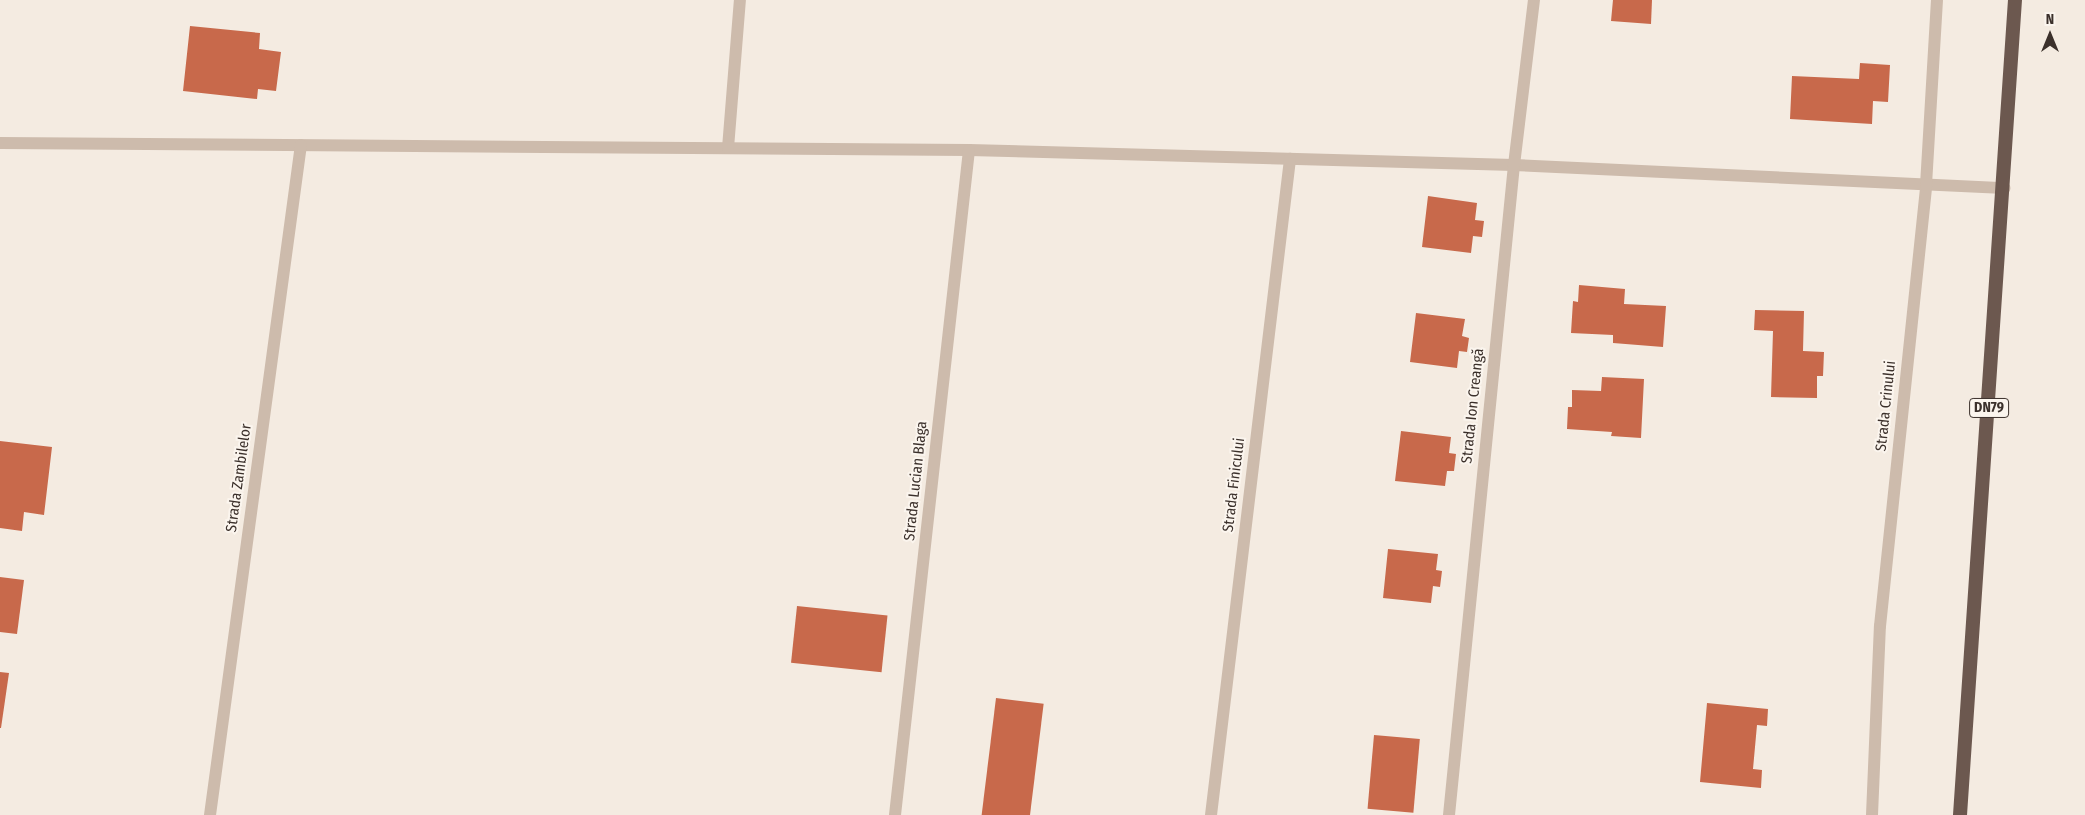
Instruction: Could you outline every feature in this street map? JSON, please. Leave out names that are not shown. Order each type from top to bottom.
[{"type":"highway","name":"DN79","points":[[1960,815],[2004,188],[2015,0]]},
{"type":"street","points":[[728,148],[740,0]]},
{"type":"street","name":"Strada Ion Creangă","points":[[1449,815],[1514,165],[1534,0]]},
{"type":"street","name":"Strada Crinului","points":[[1872,815],[1880,626],[1926,185],[1938,0]]},
{"type":"street","points":[[0,143],[969,150],[1514,165],[2004,188]]},
{"type":"street","name":"Strada Zambilelor","points":[[210,815],[301,145]]},
{"type":"street","name":"Strada Lucian Blaga","points":[[895,815],[969,150]]},
{"type":"street","name":"Strada Finicului","points":[[1211,815],[1290,159]]},
{"type":"building","points":[[1613,0],[1652,0],[1651,24],[1611,21]]},
{"type":"building","points":[[190,26],[260,33],[259,49],[281,52],[276,91],[258,89],[257,99],[183,91]]},
{"type":"building","points":[[1860,63],[1890,65],[1888,102],[1873,101],[1872,124],[1790,119],[1792,76],[1859,79]]},
{"type":"building","points":[[1428,196],[1477,203],[1475,220],[1484,221],[1482,237],[1473,236],[1471,253],[1422,247]]},
{"type":"building","points":[[1579,285],[1625,289],[1624,304],[1666,306],[1663,347],[1613,343],[1613,335],[1571,333],[1573,301],[1578,302]]},
{"type":"building","points":[[1755,310],[1804,311],[1803,351],[1824,352],[1823,376],[1817,376],[1817,398],[1771,397],[1773,331],[1754,330]]},
{"type":"building","points":[[1416,313],[1465,319],[1462,336],[1469,338],[1467,352],[1459,351],[1457,368],[1410,362]]},
{"type":"building","points":[[1602,377],[1644,379],[1641,438],[1611,436],[1612,432],[1567,429],[1568,407],[1572,407],[1572,390],[1601,391]]},
{"type":"building","points":[[1401,431],[1451,437],[1449,453],[1456,454],[1454,471],[1447,471],[1445,486],[1395,481]]},
{"type":"building","points":[[0,441],[52,447],[44,515],[24,512],[22,531],[0,528]]},
{"type":"building","points":[[1388,549],[1438,554],[1436,570],[1442,571],[1440,587],[1433,586],[1431,603],[1383,598]]},
{"type":"building","points":[[0,577],[24,580],[17,634],[0,632]]},
{"type":"building","points":[[797,606],[888,616],[882,672],[791,663]]},
{"type":"building","points":[[0,672],[9,673],[1,728],[0,728]]},
{"type":"building","points":[[996,698],[1044,704],[1030,815],[982,815]]},
{"type":"building","points":[[1707,703],[1768,709],[1767,726],[1757,725],[1753,769],[1762,770],[1761,788],[1700,782]]},
{"type":"building","points":[[1374,735],[1420,739],[1413,813],[1368,809]]}]
